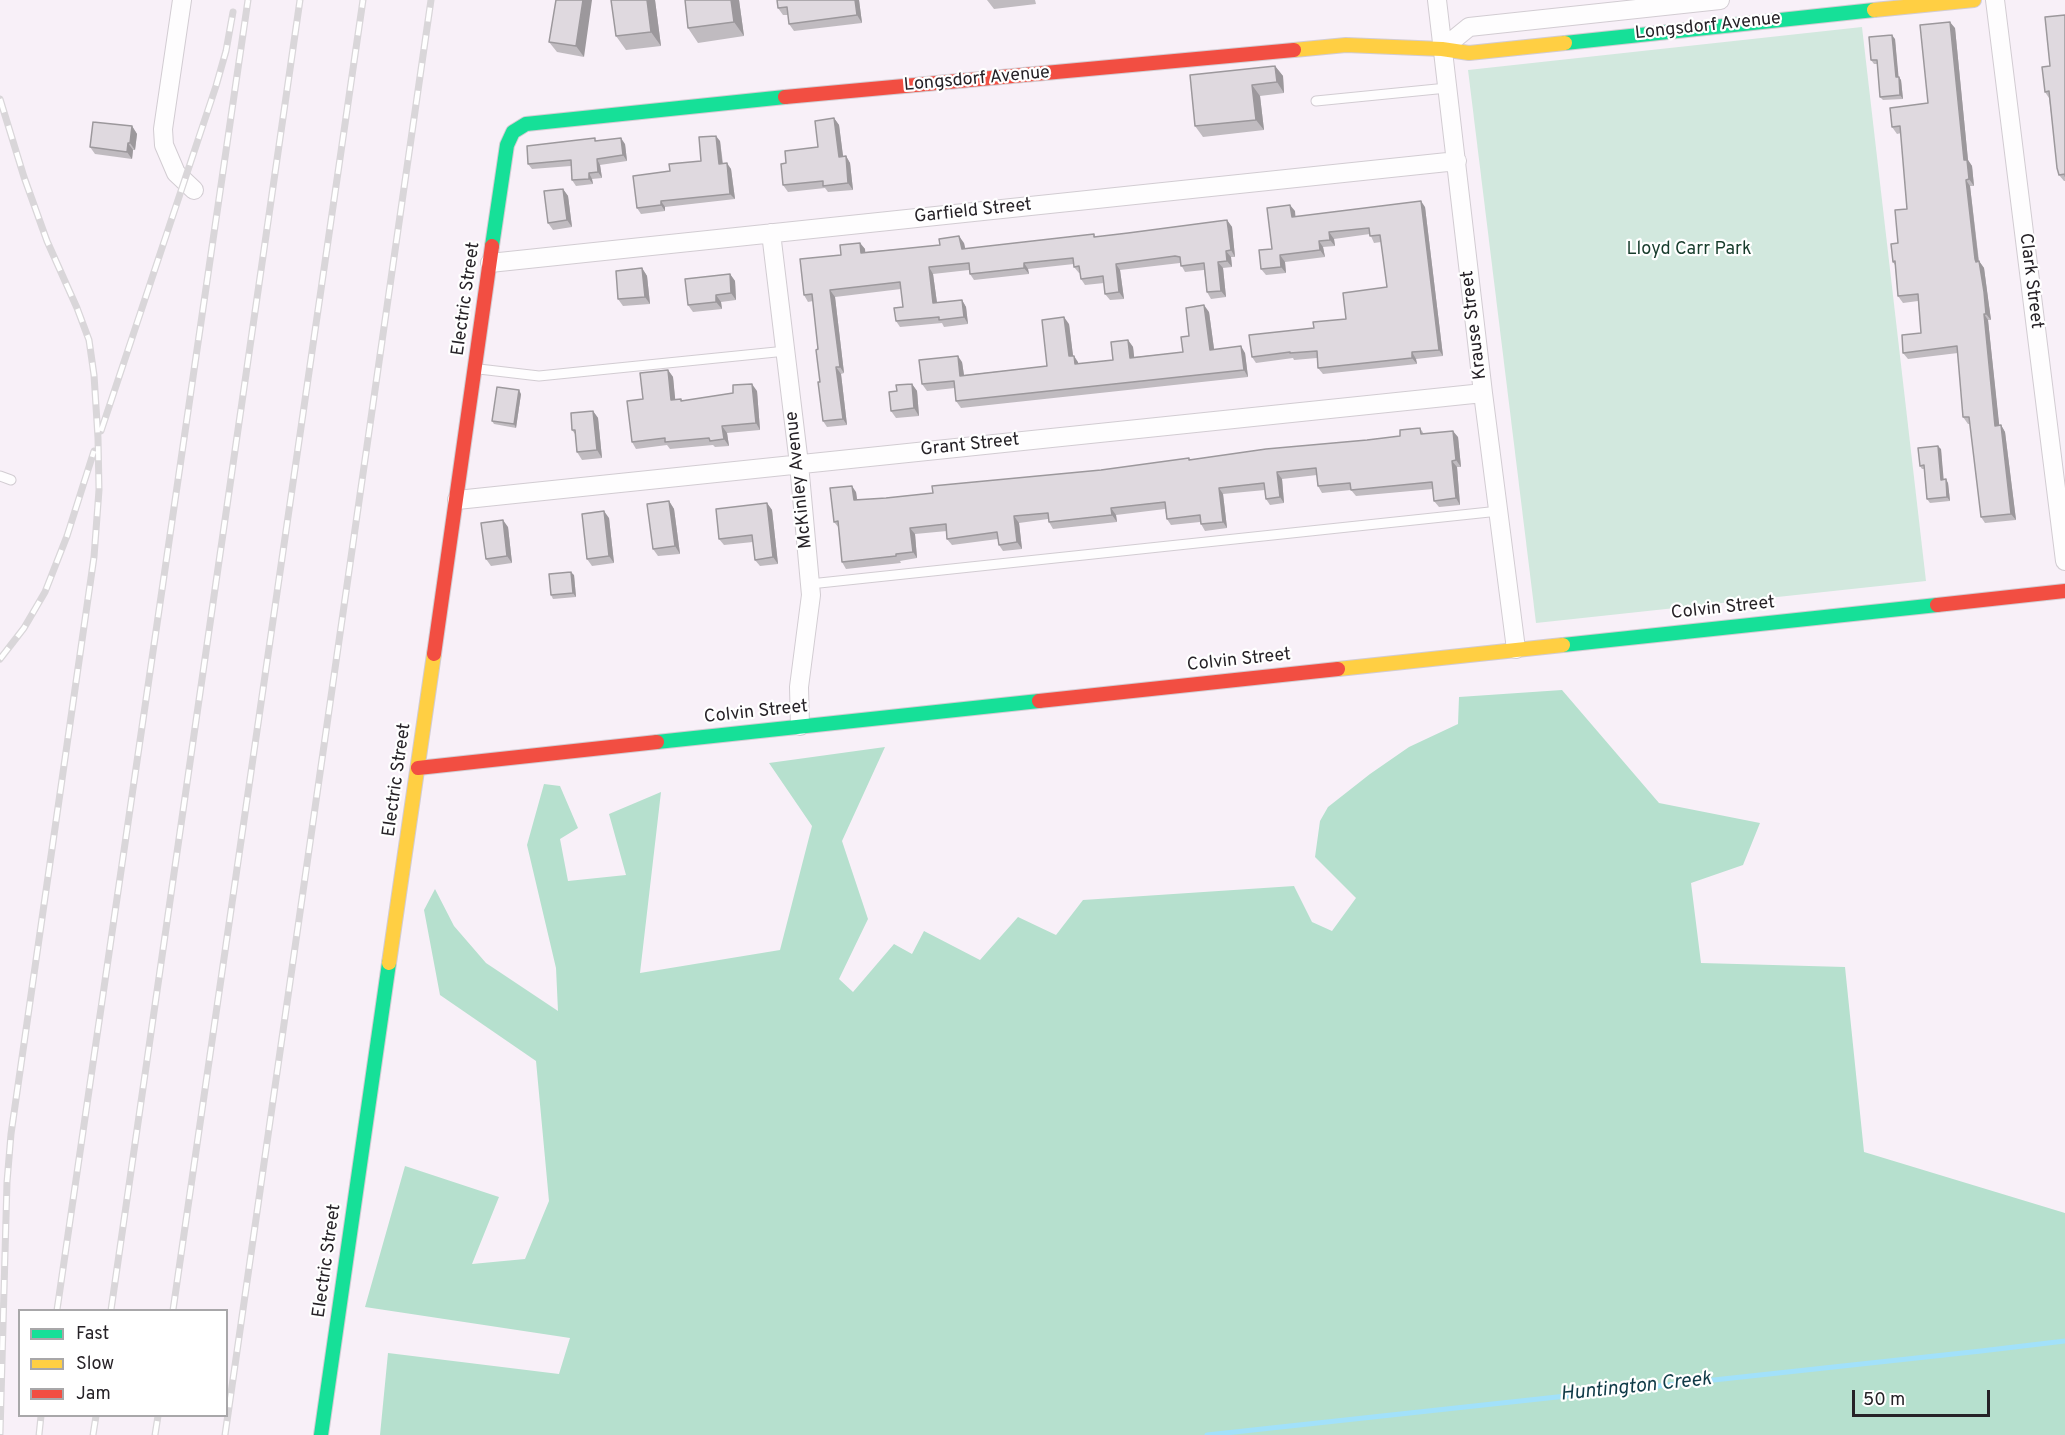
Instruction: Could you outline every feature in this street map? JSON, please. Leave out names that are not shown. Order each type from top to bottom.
[{"type":"street","points":[[182,0],[163,129],[164,145],[176,173],[194,190]]},
{"type":"street","name":"Krause Street","points":[[1437,0],[1483,393],[1516,649]]},
{"type":"street","name":"Longsdorf Avenue","points":[[513,132],[526,124],[782,97],[1346,45],[1442,49],[1469,53],[1693,16],[1720,0]]},
{"type":"street","name":"Longsdorf Avenue","points":[[1442,49],[1469,27],[1805,13],[1974,0]]},
{"type":"street","name":"Clark Street","points":[[1995,0],[2065,561]]},
{"type":"street","name":"Electric Street","points":[[321,1435],[507,145],[513,132]]},
{"type":"street","name":"Garfield Street","points":[[490,263],[1456,161]]},
{"type":"street","name":"McKinley Avenue","points":[[771,233],[799,464],[810,584],[810,614],[799,687],[800,726]]},
{"type":"street","name":"Grant Street","points":[[457,500],[1483,393]]},
{"type":"street","name":"Colvin Street","points":[[418,768],[2065,591]]},
{"type":"lane","points":[[1316,100],[1447,88]]},
{"type":"lane","points":[[475,368],[539,376],[786,351]]},
{"type":"lane","points":[[0,476],[10,480]]},
{"type":"lane","points":[[810,584],[1499,511]]},
{"type":"green space","name":"Lloyd Carr Park","points":[[1862,27],[1926,581],[1536,623],[1468,70]]},
{"type":"green space","points":[[1562,690],[1659,803],[1760,823],[1743,865],[1691,883],[1701,963],[1845,967],[1864,1152],[2065,1213],[2065,1435],[380,1435],[388,1353],[559,1374],[570,1338],[365,1307],[405,1166],[499,1197],[472,1264],[525,1259],[549,1201],[536,1061],[440,995],[424,910],[435,889],[454,926],[486,963],[558,1011],[556,968],[527,845],[544,784],[560,786],[578,828],[560,839],[568,881],[626,875],[609,814],[661,792],[640,973],[780,950],[812,826],[769,763],[885,747],[842,841],[868,919],[839,979],[853,992],[894,944],[912,954],[924,931],[980,960],[1018,917],[1056,935],[1083,900],[1294,886],[1312,922],[1332,931],[1356,898],[1315,857],[1320,821],[1328,807],[1409,747],[1458,724],[1459,697]]},
{"type":"building","points":[[556,0],[583,0],[576,46],[549,42]]},
{"type":"building","points":[[611,0],[647,0],[651,32],[616,36]]},
{"type":"building","points":[[685,0],[731,0],[734,22],[688,28]]},
{"type":"building","points":[[777,0],[855,0],[857,15],[789,24],[787,7],[778,8]]},
{"type":"building","points":[[2065,15],[2065,174],[2059,175],[2049,91],[2045,92],[2042,67],[2050,66],[2045,17]]},
{"type":"building","points":[[1950,22],[1964,160],[1967,160],[1969,179],[1966,180],[1975,259],[1976,262],[1979,261],[1984,292],[1995,426],[2001,425],[2011,514],[1981,517],[1969,417],[1963,417],[1957,346],[1903,353],[1902,335],[1921,333],[1918,294],[1898,296],[1891,244],[1898,243],[1895,210],[1907,209],[1900,126],[1892,127],[1890,108],[1928,103],[1920,25]]},
{"type":"building","points":[[1892,35],[1900,95],[1880,97],[1877,60],[1871,60],[1869,37]]},
{"type":"building","points":[[1275,66],[1277,82],[1252,85],[1256,120],[1195,126],[1190,75]]},
{"type":"building","points":[[834,118],[839,157],[846,156],[848,183],[823,186],[823,181],[783,185],[781,164],[786,163],[785,151],[818,147],[815,121]]},
{"type":"building","points":[[93,122],[132,126],[127,152],[90,147]]},
{"type":"building","points":[[716,136],[719,164],[727,163],[730,194],[661,201],[661,205],[637,208],[633,176],[670,171],[669,164],[701,161],[699,137]]},
{"type":"building","points":[[595,138],[595,141],[621,138],[623,155],[597,159],[598,172],[589,173],[589,179],[572,180],[571,160],[528,164],[527,146]]},
{"type":"building","points":[[563,189],[567,220],[548,223],[544,191]]},
{"type":"building","points":[[1421,201],[1439,350],[1412,352],[1412,358],[1318,368],[1317,351],[1252,357],[1249,335],[1314,328],[1313,322],[1346,319],[1343,293],[1387,287],[1380,235],[1370,236],[1369,228],[1329,232],[1330,240],[1319,241],[1320,250],[1280,255],[1281,267],[1261,269],[1259,250],[1272,249],[1267,208],[1290,205],[1292,217]]},
{"type":"building","points":[[1227,220],[1231,250],[1226,251],[1227,261],[1218,262],[1221,291],[1207,292],[1204,263],[1181,266],[1180,257],[1175,256],[1116,264],[1119,292],[1105,294],[1103,276],[1081,279],[1079,266],[1074,267],[1073,258],[1024,263],[1024,268],[970,274],[969,263],[929,267],[933,303],[962,300],[964,317],[939,320],[939,317],[896,321],[894,308],[903,307],[900,282],[830,290],[840,367],[836,367],[843,419],[823,421],[812,294],[804,295],[800,259],[841,255],[840,245],[860,243],[861,253],[940,245],[939,239],[959,236],[962,249],[1094,234],[1094,237]]},
{"type":"building","points":[[642,268],[645,297],[618,299],[616,271]]},
{"type":"building","points":[[730,274],[731,293],[716,295],[716,302],[688,305],[685,279]]},
{"type":"building","points":[[1204,305],[1210,350],[1241,346],[1244,370],[956,401],[954,381],[922,384],[919,360],[958,356],[960,376],[1047,366],[1042,320],[1064,317],[1069,356],[1074,356],[1075,364],[1113,360],[1111,342],[1128,340],[1130,358],[1183,352],[1181,337],[1189,336],[1186,308]]},
{"type":"building","points":[[668,370],[671,400],[681,399],[681,401],[733,393],[733,385],[752,384],[756,423],[722,426],[724,439],[665,442],[665,438],[632,442],[627,401],[643,399],[640,373]]},
{"type":"building","points":[[912,384],[914,408],[891,411],[889,392],[897,391],[896,385]]},
{"type":"building","points":[[497,387],[519,390],[514,424],[492,421]]},
{"type":"building","points":[[593,411],[597,450],[577,452],[571,413]]},
{"type":"building","points":[[1420,428],[1421,434],[1453,431],[1456,460],[1452,461],[1456,498],[1434,501],[1432,482],[1351,490],[1350,483],[1318,486],[1316,468],[1277,472],[1280,497],[1266,499],[1264,483],[1219,488],[1223,522],[1201,524],[1200,515],[1167,519],[1165,502],[1111,508],[1112,515],[1049,522],[1048,513],[1014,516],[1017,542],[999,545],[997,532],[947,539],[946,524],[910,528],[913,552],[842,562],[838,521],[834,522],[830,488],[852,486],[854,500],[886,498],[933,493],[932,486],[1101,470],[1266,449],[1367,440],[1400,436],[1400,430]]},
{"type":"building","points":[[1938,446],[1941,480],[1946,479],[1947,497],[1927,499],[1924,465],[1920,466],[1918,448]]},
{"type":"building","points":[[669,501],[675,546],[653,549],[647,504]]},
{"type":"building","points":[[767,503],[773,557],[755,560],[752,535],[719,539],[716,509]]},
{"type":"building","points":[[604,511],[609,556],[587,559],[582,514]]},
{"type":"building","points":[[503,520],[507,556],[486,559],[481,523]]},
{"type":"building","points":[[571,572],[573,593],[551,595],[549,574]]},
{"type":"waterway","name":"Huntington Creek","points":[[1207,1435],[2065,1341]]},
{"type":"railway","points":[[57,1309],[248,0]]},
{"type":"railway","points":[[111,1309],[300,0]]},
{"type":"railway","points":[[173,1309],[363,0]]},
{"type":"railway","points":[[228,1414],[431,0]]},
{"type":"railway","points":[[101,431],[216,86],[226,51],[233,12]]},
{"type":"railway","points":[[0,99],[47,241],[89,340],[94,375],[99,490],[94,557],[11,1134],[7,1182],[0,1434]]},
{"type":"railway","points":[[0,659],[24,628],[45,592],[67,536],[94,451]]},
{"type":"railway","points":[[39,1435],[41,1417]]},
{"type":"railway","points":[[93,1435],[96,1417]]},
{"type":"railway","points":[[155,1435],[158,1417]]},
{"type":"railway","points":[[225,1435],[228,1417]]},
{"type":"traffic: fast","points":[[1565,43],[1874,10]]},
{"type":"traffic: fast","points":[[492,246],[507,145],[513,132],[526,124],[785,97]]},
{"type":"traffic: fast","points":[[1563,645],[1937,605]]},
{"type":"traffic: fast","points":[[657,742],[1039,701]]},
{"type":"traffic: fast","points":[[321,1435],[389,963]]},
{"type":"traffic: slow","points":[[1874,10],[1974,0]]},
{"type":"traffic: slow","points":[[1294,50],[1346,45],[1442,49],[1469,53],[1565,43]]},
{"type":"traffic: slow","points":[[1338,669],[1563,645]]},
{"type":"traffic: slow","points":[[389,963],[434,654]]},
{"type":"traffic: jam","points":[[785,97],[1294,50]]},
{"type":"traffic: jam","points":[[434,654],[492,246]]},
{"type":"traffic: jam","points":[[1937,605],[2065,591]]},
{"type":"traffic: jam","points":[[1039,701],[1338,669]]},
{"type":"traffic: jam","points":[[418,768],[657,742]]}]
